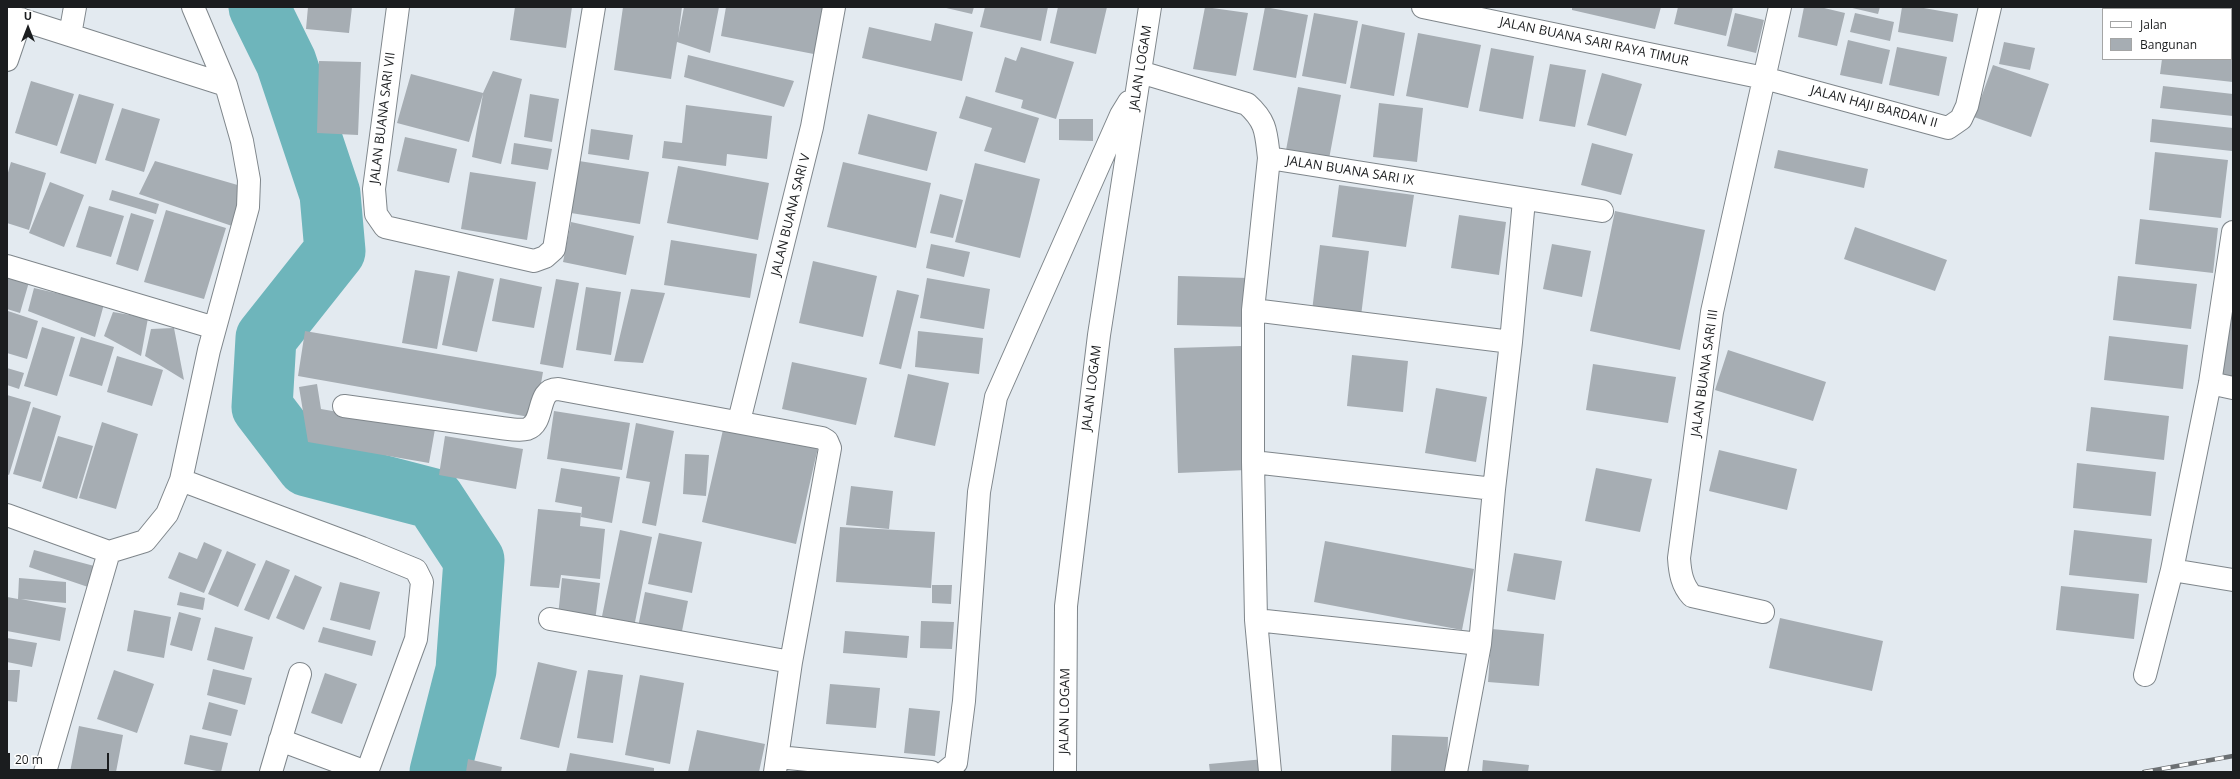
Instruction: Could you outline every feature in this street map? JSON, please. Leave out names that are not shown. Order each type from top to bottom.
[{"type":"street","points":[[70,35],[75,7]]},
{"type":"street","points":[[7,515],[109,552],[145,541],[167,514],[181,480],[215,328],[248,207],[249,180],[242,141],[226,85],[193,7]]},
{"type":"street","name":"JALAN BUANA SARI VII","points":[[398,7],[374,189],[376,214],[385,227],[534,261],[545,258],[554,248],[594,7]]},
{"type":"street","name":"JALAN BUANA SARI V","points":[[739,421],[812,127],[834,7]]},
{"type":"street","name":"JALAN LOGAM","points":[[1065,772],[1066,606],[1099,335],[1150,7]]},
{"type":"street","name":"JALAN BUANA SARI RAYA TIMUR","points":[[1423,7],[1764,78]]},
{"type":"street","name":"JALAN BUANA SARI III","points":[[1763,612],[1692,596],[1684,588],[1680,572],[1680,558],[1712,312],[1780,7]]},
{"type":"street","name":"JALAN HAJI BARDAN II","points":[[1764,78],[1948,128],[1961,120],[1967,106],[1990,7]]},
{"type":"street","points":[[7,60],[14,17],[226,85]]},
{"type":"street","points":[[945,772],[956,763],[964,701],[979,492],[996,397],[1121,115],[1138,80]]},
{"type":"street","name":"JALAN BUANA SARI IX","points":[[1138,80],[1247,104],[1260,116],[1266,135],[1268,158],[1524,200],[1602,211]]},
{"type":"street","points":[[1268,158],[1253,310],[1253,462],[1256,620],[1270,772]]},
{"type":"street","points":[[1456,772],[1480,644],[1494,489],[1511,342],[1524,200]]},
{"type":"street","points":[[2145,675],[2172,570],[2210,383],[2233,232]]},
{"type":"street","points":[[7,266],[215,328]]},
{"type":"street","points":[[1253,310],[1511,342]]},
{"type":"street","points":[[2210,383],[2233,388]]},
{"type":"street","points":[[344,406],[501,428],[527,429],[535,424],[547,393],[551,389],[558,389],[739,421],[822,438],[827,441],[830,448],[791,662],[777,765],[931,772]]},
{"type":"street","points":[[1253,462],[1494,489]]},
{"type":"street","points":[[181,480],[362,548],[416,570],[420,576],[422,582],[416,639],[367,772],[280,740]]},
{"type":"street","points":[[45,772],[109,552]]},
{"type":"street","points":[[2172,570],[2233,580]]},
{"type":"street","points":[[550,619],[791,662]]},
{"type":"street","points":[[1256,620],[1480,644]]},
{"type":"street","points":[[271,772],[300,674]]},
{"type":"building","points":[[308,7],[352,7],[349,33],[306,29]]},
{"type":"building","points":[[515,7],[572,7],[566,48],[510,40]]},
{"type":"building","points":[[623,7],[682,7],[678,38],[684,7],[719,7],[710,53],[677,42],[671,79],[614,70]]},
{"type":"building","points":[[726,7],[829,7],[824,56],[721,36]]},
{"type":"building","points":[[942,7],[974,7],[972,14]]},
{"type":"building","points":[[985,7],[1048,7],[1041,41],[980,27]]},
{"type":"building","points":[[1058,7],[1107,7],[1096,54],[1050,43]]},
{"type":"building","points":[[1205,7],[1248,13],[1236,76],[1193,69]]},
{"type":"building","points":[[1265,7],[1308,15],[1296,78],[1253,70]]},
{"type":"building","points":[[1572,7],[1661,7],[1655,29],[1572,10]]},
{"type":"building","points":[[1678,7],[1733,7],[1726,36],[1674,24]]},
{"type":"building","points":[[1804,7],[1820,7],[1845,13],[1837,46],[1798,37]]},
{"type":"building","points":[[1848,7],[1880,7],[1878,14]]},
{"type":"building","points":[[1902,7],[1918,7],[1958,14],[1953,42],[1898,32]]},
{"type":"building","points":[[2233,7],[2233,26],[2232,8],[2167,8]]},
{"type":"building","points":[[1314,13],[1358,21],[1346,84],[1302,76]]},
{"type":"building","points":[[1735,13],[1764,20],[1756,53],[1727,46]]},
{"type":"building","points":[[1855,13],[1894,22],[1890,41],[1850,32]]},
{"type":"building","points":[[935,23],[973,32],[962,81],[862,58],[869,27],[931,41]]},
{"type":"building","points":[[1362,24],[1405,33],[1394,96],[1350,88]]},
{"type":"building","points":[[1418,33],[1481,45],[1468,108],[1406,96]]},
{"type":"building","points":[[2232,35],[2233,35],[2232,57]]},
{"type":"building","points":[[1848,40],[1890,50],[1882,84],[1840,75]]},
{"type":"building","points":[[2004,42],[2035,48],[2030,70],[1999,64]]},
{"type":"building","points":[[1021,47],[1074,62],[1056,119],[1021,108],[1023,100],[995,92],[1005,57],[1016,61]]},
{"type":"building","points":[[1897,47],[1947,57],[1939,96],[1889,85]]},
{"type":"building","points":[[1491,48],[1534,56],[1523,119],[1479,111]]},
{"type":"building","points":[[688,55],[794,81],[784,107],[684,77]]},
{"type":"building","points":[[2162,60],[2233,60],[2233,82],[2160,74]]},
{"type":"building","points":[[319,61],[361,62],[358,135],[317,133]]},
{"type":"building","points":[[1550,64],[1586,70],[1575,127],[1539,121]]},
{"type":"building","points":[[1993,65],[2049,84],[2031,137],[1974,117]]},
{"type":"building","points":[[493,71],[522,79],[501,164],[472,157],[483,94],[469,142],[397,123],[411,74],[483,93]]},
{"type":"building","points":[[1602,73],[1642,84],[1626,136],[1587,125]]},
{"type":"building","points":[[31,81],[74,94],[57,146],[15,133]]},
{"type":"building","points":[[2163,86],[2233,94],[2233,116],[2160,108]]},
{"type":"building","points":[[1298,87],[1341,95],[1329,159],[1286,150]]},
{"type":"building","points":[[79,94],[114,104],[96,164],[60,153]]},
{"type":"building","points":[[530,94],[559,99],[552,142],[524,137]]},
{"type":"building","points":[[966,96],[1039,118],[1025,163],[984,151],[992,128],[959,118]]},
{"type":"building","points":[[1379,103],[1423,108],[1417,162],[1373,157]]},
{"type":"building","points":[[686,105],[772,116],[767,159],[727,154],[726,166],[662,158],[664,141],[682,143]]},
{"type":"building","points":[[122,108],[160,119],[144,172],[105,160]]},
{"type":"building","points":[[868,114],[937,132],[927,171],[858,154]]},
{"type":"building","points":[[1059,119],[1093,119],[1093,141],[1059,140]]},
{"type":"building","points":[[2152,119],[2233,128],[2232,151],[2150,142]]},
{"type":"building","points":[[591,129],[633,135],[629,160],[588,154]]},
{"type":"building","points":[[405,137],[457,149],[449,183],[397,171]]},
{"type":"building","points":[[514,143],[552,149],[548,170],[511,164]]},
{"type":"building","points":[[1592,143],[1633,154],[1621,195],[1581,185]]},
{"type":"building","points":[[1778,150],[1868,169],[1864,188],[1774,168]]},
{"type":"building","points":[[2155,152],[2228,160],[2221,218],[2149,210]]},
{"type":"building","points":[[155,161],[241,186],[232,226],[139,194]]},
{"type":"building","points":[[579,161],[649,172],[640,224],[571,213]]},
{"type":"building","points":[[11,162],[46,173],[29,230],[7,223],[7,176]]},
{"type":"building","points":[[843,162],[931,183],[916,248],[827,227]]},
{"type":"building","points":[[975,163],[1040,179],[1020,258],[955,242]]},
{"type":"building","points":[[678,166],[769,183],[758,240],[667,223]]},
{"type":"building","points":[[470,172],[536,182],[527,240],[461,229]]},
{"type":"building","points":[[50,182],[84,195],[64,247],[29,233]]},
{"type":"building","points":[[1339,185],[1414,195],[1406,247],[1332,237]]},
{"type":"building","points":[[112,190],[159,204],[156,214],[109,200]]},
{"type":"building","points":[[940,194],[963,200],[953,238],[930,233]]},
{"type":"building","points":[[89,206],[124,216],[111,257],[76,247]]},
{"type":"building","points":[[166,210],[226,228],[204,299],[144,282]]},
{"type":"building","points":[[1615,211],[1705,230],[1680,350],[1590,331]]},
{"type":"building","points":[[131,213],[154,220],[138,271],[116,264]]},
{"type":"building","points":[[1459,215],[1506,222],[1499,275],[1451,268]]},
{"type":"building","points":[[2140,219],[2218,228],[2213,273],[2135,264]]},
{"type":"building","points":[[571,222],[634,236],[626,275],[563,262]]},
{"type":"building","points":[[1855,227],[1947,260],[1935,291],[1844,259]]},
{"type":"building","points":[[671,240],[757,254],[750,298],[664,285]]},
{"type":"building","points":[[931,244],[970,252],[964,277],[926,268]]},
{"type":"building","points":[[1552,244],[1591,251],[1582,297],[1543,289]]},
{"type":"building","points":[[1320,245],[1369,251],[1361,316],[1312,311]]},
{"type":"building","points":[[813,261],[877,276],[863,337],[799,323]]},
{"type":"building","points":[[415,270],[450,276],[437,349],[402,343]]},
{"type":"building","points":[[458,271],[494,279],[477,352],[442,345]]},
{"type":"building","points":[[7,275],[29,282],[20,313],[7,309]]},
{"type":"building","points":[[1178,276],[1248,278],[1248,327],[1177,325]]},
{"type":"building","points":[[2118,276],[2197,284],[2191,329],[2113,320]]},
{"type":"building","points":[[500,278],[542,287],[534,328],[492,321]]},
{"type":"building","points":[[927,278],[990,289],[984,329],[920,318]]},
{"type":"building","points":[[556,279],[579,283],[563,368],[540,364]]},
{"type":"building","points":[[586,287],[621,292],[611,355],[576,350]]},
{"type":"building","points":[[34,288],[104,304],[95,337],[28,311]]},
{"type":"building","points":[[631,289],[665,293],[643,363],[614,361]]},
{"type":"building","points":[[897,290],[919,295],[901,369],[879,364]]},
{"type":"building","points":[[2229,309],[2233,310],[2233,383],[2222,382]]},
{"type":"building","points":[[8,311],[38,321],[27,359],[7,353]]},
{"type":"building","points":[[113,312],[148,318],[141,356],[104,336]]},
{"type":"building","points":[[42,327],[75,337],[57,396],[24,386]]},
{"type":"building","points":[[174,328],[184,380],[145,356],[151,329]]},
{"type":"building","points":[[305,331],[543,372],[535,418],[298,376]]},
{"type":"building","points":[[918,331],[983,338],[979,374],[915,367]]},
{"type":"building","points":[[2109,336],[2188,345],[2183,389],[2104,380]]},
{"type":"building","points":[[81,337],[114,347],[102,386],[69,376]]},
{"type":"building","points":[[1243,346],[1247,470],[1178,473],[1174,348]]},
{"type":"building","points":[[1728,350],[1826,382],[1813,421],[1715,390]]},
{"type":"building","points":[[1352,355],[1408,361],[1403,412],[1347,406]]},
{"type":"building","points":[[117,356],[163,370],[152,406],[107,392]]},
{"type":"building","points":[[792,362],[867,378],[856,425],[782,409]]},
{"type":"building","points":[[1593,364],[1676,377],[1668,423],[1586,410]]},
{"type":"building","points":[[7,368],[24,373],[19,389],[7,385]]},
{"type":"building","points":[[908,374],[949,383],[935,446],[894,437]]},
{"type":"building","points":[[317,384],[321,409],[435,429],[429,463],[308,442],[299,387]]},
{"type":"building","points":[[1436,388],[1487,397],[1476,462],[1425,453]]},
{"type":"building","points":[[7,395],[31,402],[9,475],[7,474]]},
{"type":"building","points":[[33,407],[61,416],[41,482],[13,474]]},
{"type":"building","points":[[2091,407],[2169,416],[2164,460],[2086,451]]},
{"type":"building","points":[[554,411],[630,423],[622,470],[547,459]]},
{"type":"building","points":[[725,421],[819,443],[796,544],[702,522]]},
{"type":"building","points":[[102,422],[138,434],[116,509],[79,498]]},
{"type":"building","points":[[636,423],[674,431],[656,526],[642,523],[650,482],[626,478]]},
{"type":"building","points":[[58,436],[93,446],[77,499],[42,488]]},
{"type":"building","points":[[445,436],[523,449],[516,489],[439,475]]},
{"type":"building","points":[[1719,450],[1797,469],[1787,510],[1709,491]]},
{"type":"building","points":[[685,454],[709,455],[706,496],[683,494]]},
{"type":"building","points":[[2077,463],[2156,472],[2151,516],[2073,508]]},
{"type":"building","points":[[561,468],[620,477],[612,523],[581,517],[582,507],[555,502]]},
{"type":"building","points":[[1596,468],[1652,479],[1640,532],[1585,521]]},
{"type":"building","points":[[851,486],[893,491],[889,529],[846,525]]},
{"type":"building","points":[[538,509],[581,513],[580,526],[605,529],[600,579],[561,575],[559,588],[530,586]]},
{"type":"building","points":[[840,527],[935,532],[931,588],[836,582]]},
{"type":"building","points":[[620,530],[652,537],[634,627],[601,621]]},
{"type":"building","points":[[2074,530],[2152,539],[2147,583],[2069,575]]},
{"type":"building","points":[[659,533],[702,542],[692,593],[648,584]]},
{"type":"building","points":[[1325,541],[1474,569],[1462,630],[1314,602]]},
{"type":"building","points":[[204,542],[222,550],[204,593],[168,578],[179,552],[197,559]]},
{"type":"building","points":[[34,550],[98,567],[91,588],[29,567]]},
{"type":"building","points":[[227,551],[256,564],[238,607],[208,594]]},
{"type":"building","points":[[1514,553],[1562,561],[1555,600],[1507,591]]},
{"type":"building","points":[[266,560],[290,570],[269,620],[244,610]]},
{"type":"building","points":[[295,575],[322,587],[304,630],[276,618]]},
{"type":"building","points":[[19,578],[66,582],[66,603],[21,599],[66,608],[60,641],[7,631],[7,597],[18,599]]},
{"type":"building","points":[[562,578],[600,583],[595,621],[558,616]]},
{"type":"building","points":[[340,582],[380,592],[370,630],[330,620]]},
{"type":"building","points":[[932,585],[952,585],[951,604],[932,603]]},
{"type":"building","points":[[2061,586],[2139,594],[2134,639],[2056,630]]},
{"type":"building","points":[[180,592],[205,598],[203,610],[177,605]]},
{"type":"building","points":[[645,592],[688,601],[681,636],[638,627]]},
{"type":"building","points":[[134,610],[171,617],[164,658],[127,651]]},
{"type":"building","points":[[179,612],[201,618],[192,651],[170,645]]},
{"type":"building","points":[[1780,618],[1883,641],[1872,691],[1769,668]]},
{"type":"building","points":[[921,621],[954,622],[952,649],[920,648]]},
{"type":"building","points":[[215,627],[253,637],[244,670],[207,660]]},
{"type":"building","points":[[323,627],[376,641],[372,656],[318,642]]},
{"type":"building","points":[[1492,629],[1544,634],[1539,686],[1488,682]]},
{"type":"building","points":[[845,631],[909,636],[907,658],[843,653]]},
{"type":"building","points":[[7,638],[37,643],[32,667],[7,662]]},
{"type":"building","points":[[538,662],[577,671],[559,748],[520,739]]},
{"type":"building","points":[[213,669],[252,678],[245,705],[207,695]]},
{"type":"building","points":[[7,670],[20,670],[17,702],[7,701]]},
{"type":"building","points":[[114,670],[154,684],[137,733],[97,719]]},
{"type":"building","points":[[588,670],[623,675],[613,743],[577,738]]},
{"type":"building","points":[[325,673],[357,684],[342,724],[311,713]]},
{"type":"building","points":[[640,675],[684,683],[670,764],[625,755]]},
{"type":"building","points":[[830,684],[880,688],[876,728],[826,724]]},
{"type":"building","points":[[209,702],[238,710],[231,736],[202,729]]},
{"type":"building","points":[[909,708],[940,711],[935,756],[904,753]]},
{"type":"building","points":[[79,726],[123,735],[116,772],[70,772]]},
{"type":"building","points":[[697,730],[765,744],[759,772],[688,772]]},
{"type":"building","points":[[190,735],[228,743],[221,772],[184,764]]},
{"type":"building","points":[[1392,735],[1448,737],[1447,772],[1391,772]]},
{"type":"building","points":[[570,753],[654,768],[654,772],[566,772]]},
{"type":"building","points":[[468,759],[502,767],[501,772],[466,772]]},
{"type":"building","points":[[1265,759],[1266,772],[1210,772],[1209,764]]},
{"type":"building","points":[[1483,760],[1529,765],[1528,772],[1482,772]]},
{"type":"waterway","points":[[259,7],[286,62],[330,194],[335,251],[266,338],[262,407],[307,466],[434,499],[474,560],[466,670],[440,772]]},
{"type":"railway","points":[[2144,772],[2233,756]]}]
